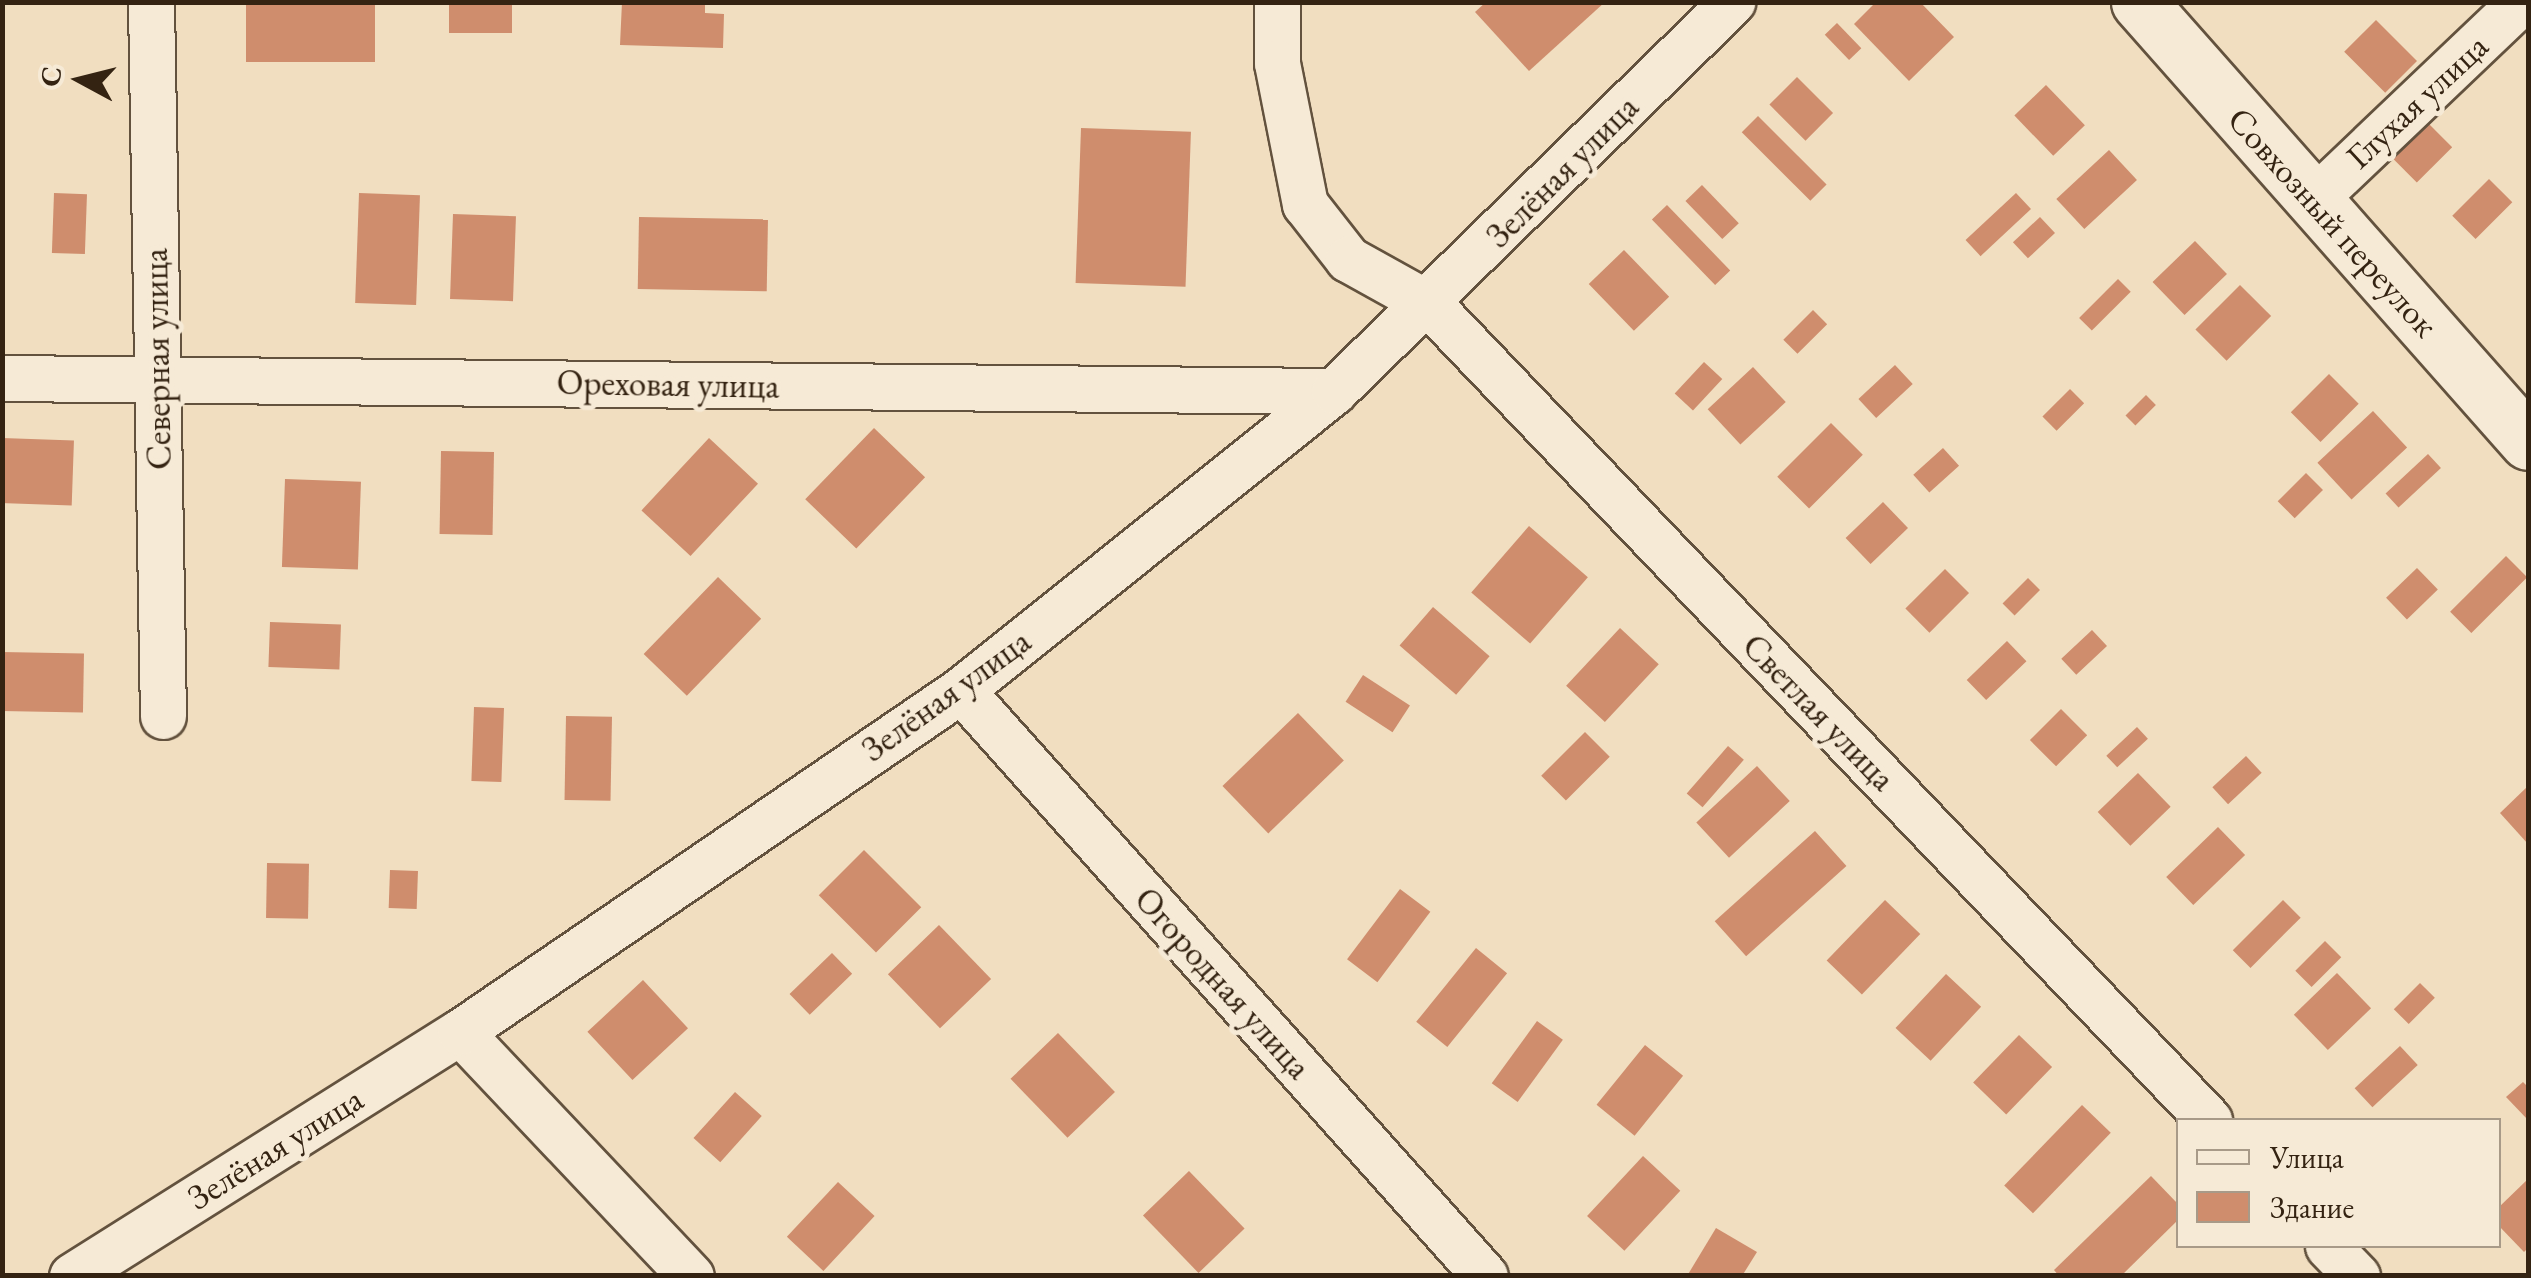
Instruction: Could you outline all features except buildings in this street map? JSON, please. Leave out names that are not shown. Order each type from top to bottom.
[{"type":"street","name":"Северная улица","points":[[151,2],[164,716]]},
{"type":"street","name":"Светлая улица","points":[[1277,2],[1277,62],[1304,204],[1348,259],[1429,304],[2207,1118]]},
{"type":"street","name":"Зелёная улица","points":[[72,1276],[460,1032],[961,690],[1334,391],[1429,304],[1732,2]]},
{"type":"street","name":"Совхозный переулок","points":[[2139,2],[2528,442]]},
{"type":"street","name":"Глухая улица","points":[[2313,200],[2521,2]]},
{"type":"street","name":"Ореховая улица","points":[[2,378],[1334,391]]},
{"type":"street","name":"Огородная улица","points":[[961,690],[1485,1276]]},
{"type":"street","points":[[460,1032],[691,1276]]},
{"type":"street","points":[[2330,1248],[2357,1276]]}]
